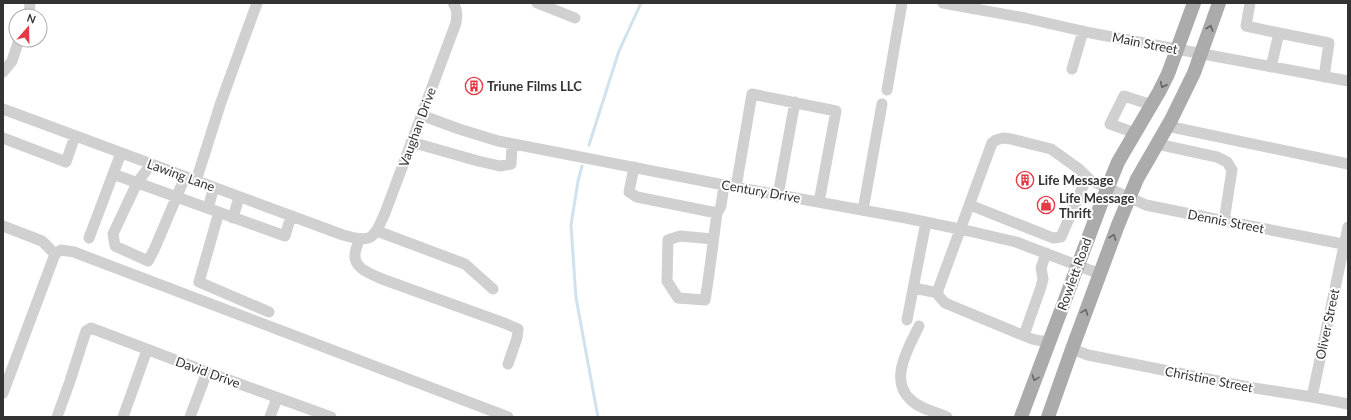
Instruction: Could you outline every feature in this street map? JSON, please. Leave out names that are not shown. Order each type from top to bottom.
[{"type":"main road","name":"Rowlett Road","points":[[1021,417],[1107,188],[1118,162],[1152,105],[1168,74],[1194,3]]},
{"type":"main road","name":"Rowlett Road","points":[[1048,417],[1118,224],[1137,179],[1187,87],[1202,54],[1219,3]]},
{"type":"street","points":[[151,164],[137,183],[113,234],[115,246],[148,261],[177,197],[190,179],[221,102],[257,3]]},
{"type":"street","name":"Vaughan Drive","points":[[377,231],[385,214],[456,23],[456,7],[453,3]]},
{"type":"street","points":[[537,3],[576,18]]},
{"type":"street","points":[[887,90],[902,3]]},
{"type":"street","name":"Main Street","points":[[943,3],[1348,82]]},
{"type":"street","points":[[1250,3],[1246,26],[1330,43],[1324,77]]},
{"type":"street","points":[[1072,69],[1083,31]]},
{"type":"street","points":[[1271,67],[1279,33]]},
{"type":"street","points":[[3,72],[12,61],[17,48]]},
{"type":"street","points":[[736,187],[752,94],[836,111],[819,202]]},
{"type":"street","points":[[1135,133],[1110,124],[1124,96],[1152,105]]},
{"type":"street","points":[[778,195],[795,102]]},
{"type":"street","points":[[863,210],[882,104]]},
{"type":"street","name":"Lawing Lane","points":[[3,109],[214,188],[360,240]]},
{"type":"street","name":"Century Drive","points":[[421,115],[459,129],[512,144],[961,229],[1016,242],[1100,274]]},
{"type":"street","points":[[1167,126],[1348,164]]},
{"type":"street","points":[[3,138],[66,162],[75,136]]},
{"type":"street","name":"Dennis Street","points":[[938,293],[992,143],[1003,138],[1051,149],[1079,169],[1087,177],[1129,198],[1152,206],[1346,244]]},
{"type":"street","points":[[411,142],[500,166],[511,164],[512,144]]},
{"type":"street","points":[[1157,144],[1217,157],[1227,162],[1232,170],[1224,221]]},
{"type":"street","points":[[89,238],[121,153]]},
{"type":"street","points":[[634,167],[629,192],[637,197],[717,213]]},
{"type":"street","points":[[113,174],[285,236],[291,216]]},
{"type":"street","points":[[970,205],[1053,238],[1061,237],[1087,177]]},
{"type":"street","points":[[713,239],[680,236],[668,240],[668,280],[678,298],[705,300],[717,213],[721,206],[724,185]]},
{"type":"street","points":[[208,208],[214,188]]},
{"type":"street","points":[[233,218],[239,197]]},
{"type":"street","points":[[219,212],[199,282],[270,312]]},
{"type":"street","points":[[907,320],[926,222]]},
{"type":"street","points":[[3,226],[42,241],[55,254]]},
{"type":"street","name":"Oliver Street","points":[[1312,397],[1346,244],[1348,227]]},
{"type":"street","points":[[493,289],[465,264],[377,231],[366,239],[360,240],[354,256],[358,265],[367,272],[382,279],[518,329],[517,338],[508,364]]},
{"type":"street","points":[[3,393],[55,254],[61,250],[74,252],[508,417]]},
{"type":"street","points":[[1024,335],[1041,287],[1043,279],[1041,268],[1046,253]]},
{"type":"street","points":[[914,288],[938,293],[938,296],[944,303],[1024,335],[1041,341],[1049,341]]},
{"type":"street","points":[[919,326],[902,364],[902,388],[917,405],[947,417]]},
{"type":"street","name":"David Drive","points":[[57,417],[86,331],[91,328],[331,417]]},
{"type":"street","name":"Christine Street","points":[[1072,349],[1088,355],[1248,387],[1348,404]]},
{"type":"street","points":[[123,417],[147,350]]},
{"type":"street","points":[[190,417],[207,372]]},
{"type":"street","points":[[270,417],[277,398]]},
{"type":"waterway","points":[[589,145],[619,51],[641,3]]},
{"type":"waterway","points":[[582,166],[571,225],[576,298],[598,417]]},
{"type":"place","name":"Triune Films LLC","points":[[474,86]]},
{"type":"place","name":"Life Message","points":[[1025,180]]},
{"type":"place","name":"Life Message Thrift","points":[[1046,205]]}]
